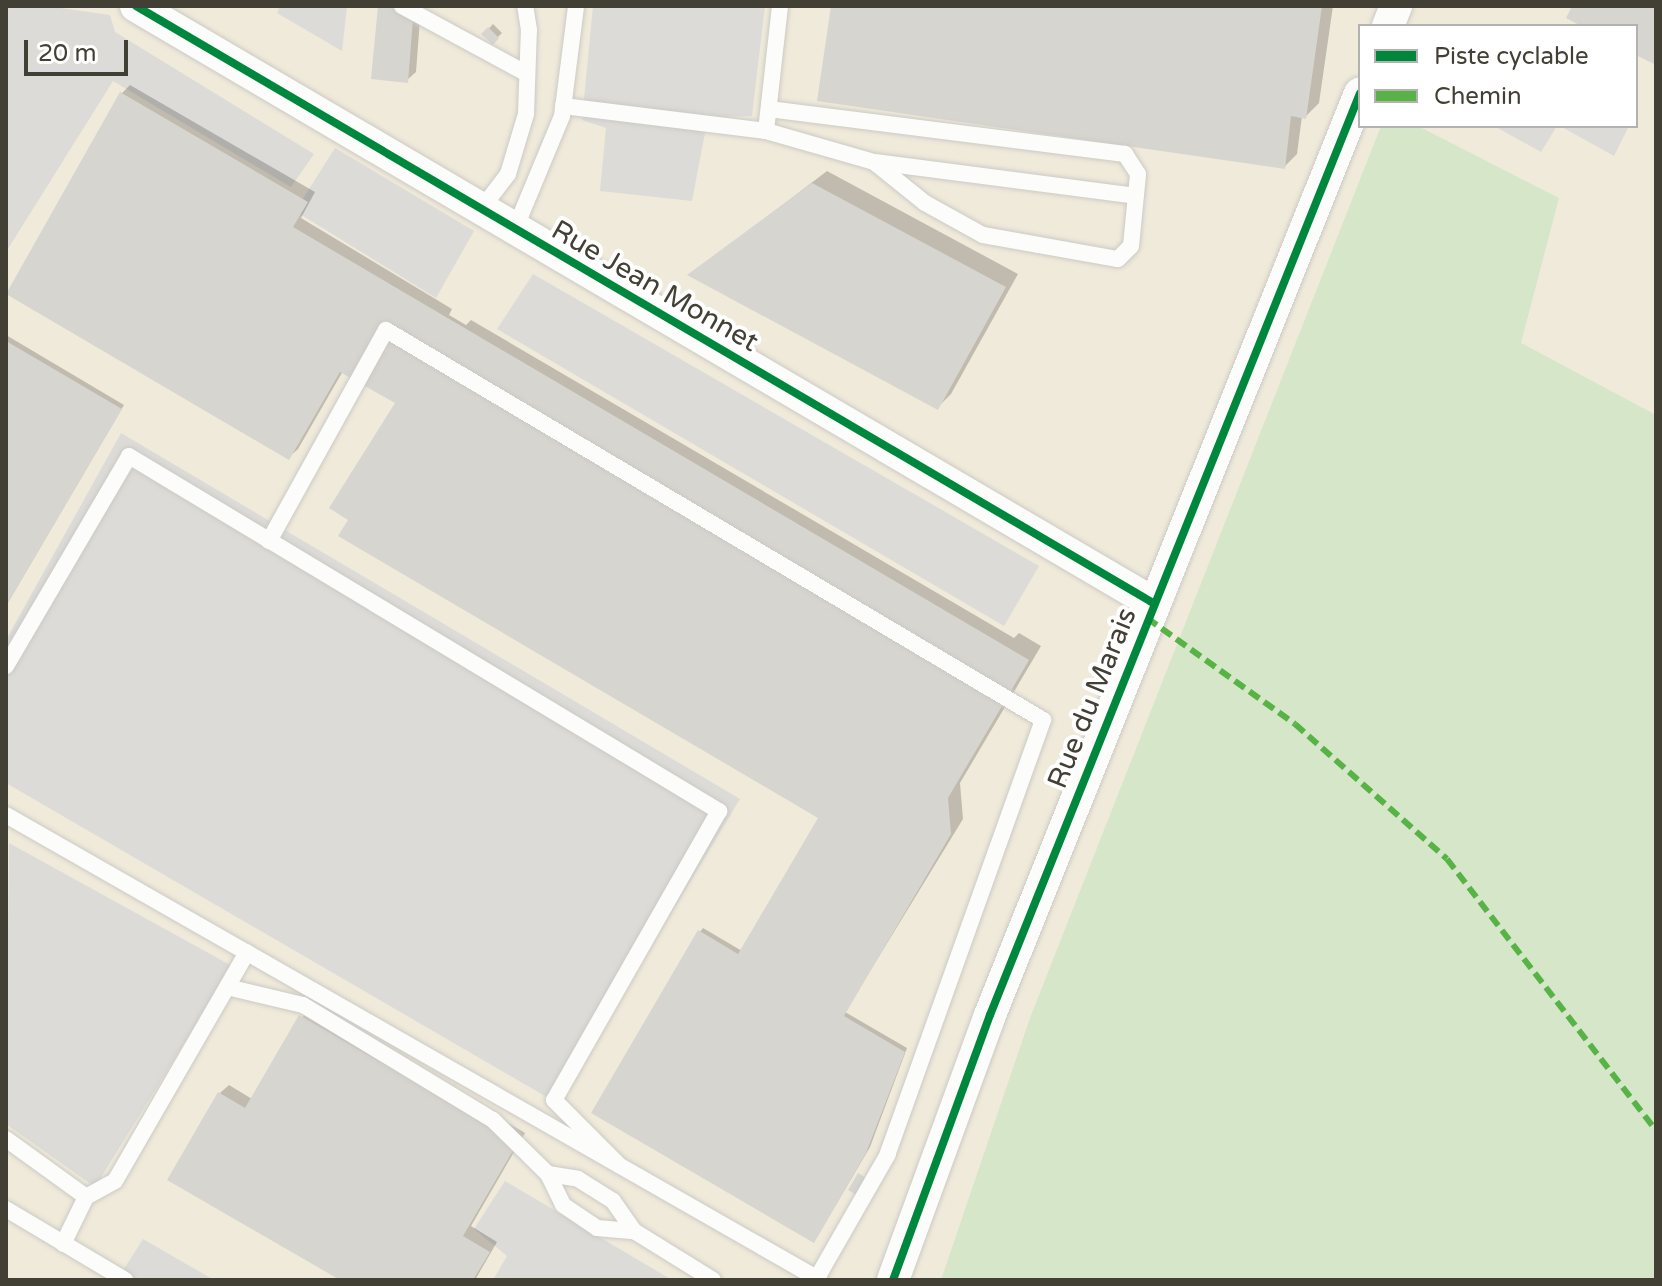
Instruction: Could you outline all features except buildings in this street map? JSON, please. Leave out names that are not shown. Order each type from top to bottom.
[{"type":"street","name":"Rue Jean Monnet","points":[[136,6],[1153,603]]},
{"type":"street","name":"Rue du Marais","points":[[893,1280],[990,1015],[1358,98]]},
{"type":"lane","points":[[402,6],[527,74]]},
{"type":"lane","points":[[482,208],[508,174],[526,114],[529,30],[525,6]]},
{"type":"lane","points":[[515,229],[562,116],[576,6]]},
{"type":"lane","points":[[766,131],[780,6]]},
{"type":"lane","points":[[563,106],[766,131],[874,162],[1136,196]]},
{"type":"lane","points":[[769,109],[1125,154],[1138,174],[1131,246],[1118,259],[983,235],[925,203],[874,162]]},
{"type":"lane","points":[[7,820],[318,992],[818,1279],[888,1154],[1043,720],[386,330],[269,541]]},
{"type":"lane","points":[[6,666],[129,456],[719,811],[554,1100],[619,1165]]},
{"type":"lane","points":[[63,1244],[86,1197],[115,1181],[247,952]]},
{"type":"lane","points":[[227,987],[303,1005],[493,1120],[548,1174],[563,1205],[597,1228],[634,1231]]},
{"type":"lane","points":[[6,1139],[86,1197]]},
{"type":"lane","points":[[548,1174],[578,1179],[613,1201],[634,1231],[713,1280]]},
{"type":"lane","points":[[6,1209],[125,1280]]},
{"type":"shaded area","points":[[6,6],[1656,6],[1656,415],[1521,343],[1559,198],[1422,128],[1638,128],[1638,24],[1358,24],[1358,128],[1380,128],[1030,1018],[941,1280],[6,1280]]},
{"type":"shaded area","points":[[6,6],[47,6],[110,15],[115,32],[314,154],[291,187],[113,81],[6,252]]},
{"type":"shaded area","points":[[280,6],[347,6],[342,51],[277,13]]},
{"type":"shaded area","points":[[593,6],[765,6],[752,116],[708,117],[692,201],[600,191],[606,128],[582,120]]},
{"type":"shaded area","points":[[1498,128],[1556,128],[1541,152]]},
{"type":"shaded area","points":[[1564,128],[1628,128],[1614,156]]},
{"type":"shaded area","points":[[335,148],[474,231],[436,298],[295,211]]},
{"type":"shaded area","points":[[533,274],[1039,566],[1004,626],[497,329]]},
{"type":"shaded area","points":[[121,433],[740,799],[557,1103],[6,783],[6,640]]},
{"type":"shaded area","points":[[9,843],[232,966],[95,1187],[6,1124]]},
{"type":"shaded area","points":[[505,1181],[672,1280],[493,1280],[507,1256],[474,1229]]},
{"type":"shaded area","points":[[143,1239],[214,1280],[117,1280]]},
{"type":"green space","points":[[1380,128],[1422,128],[1559,198],[1521,343],[1656,415],[1656,1280],[941,1280],[1030,1018]]},
{"type":"marked path","points":[[1147,618],[1295,724],[1447,859],[1656,1130]]},
{"type":"cycle path","points":[[136,6],[1153,603]]},
{"type":"cycle path","points":[[893,1280],[990,1015],[1358,98]]}]
